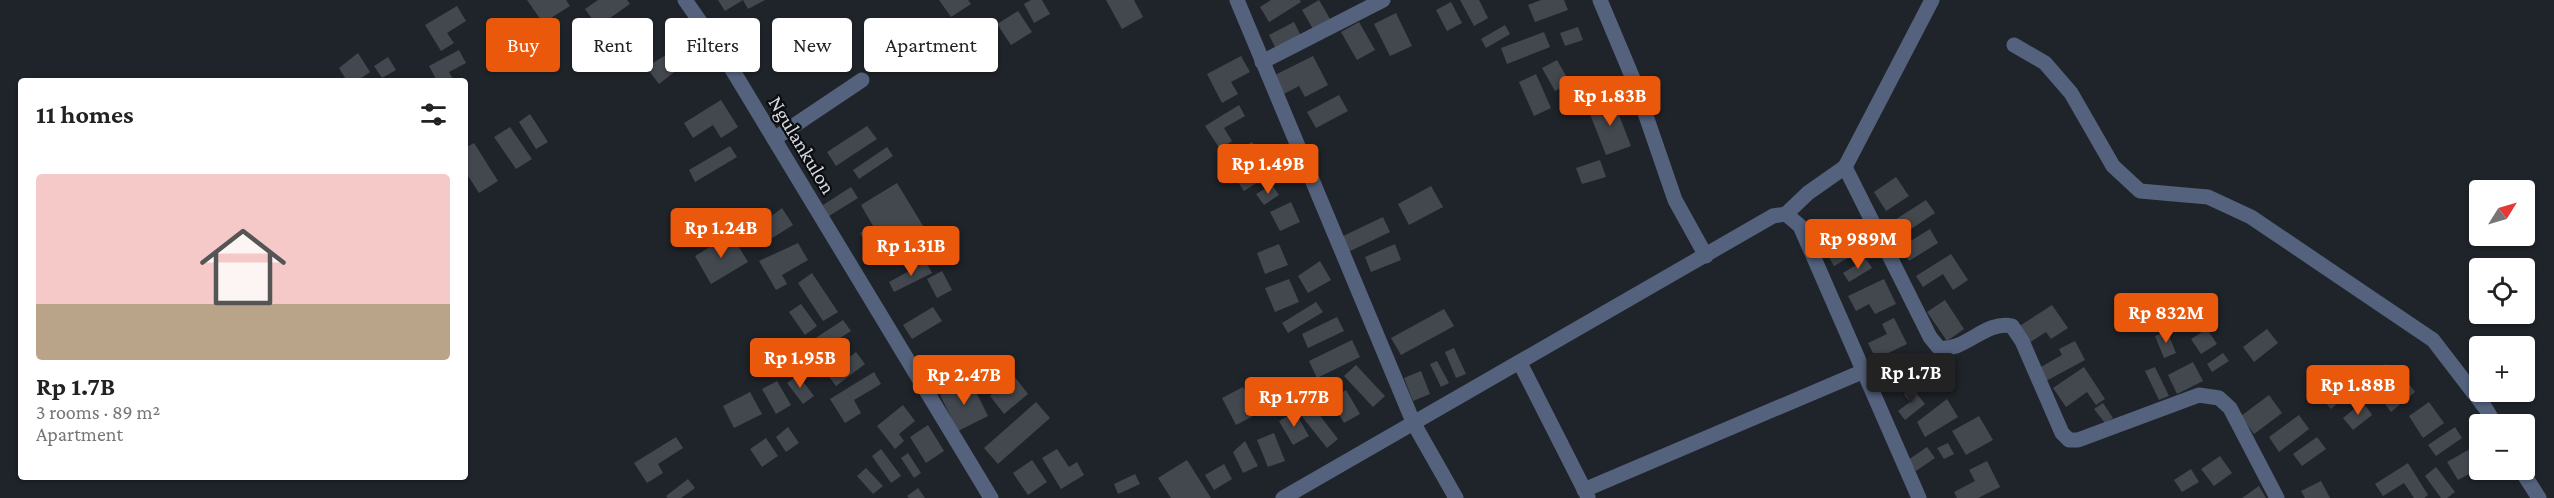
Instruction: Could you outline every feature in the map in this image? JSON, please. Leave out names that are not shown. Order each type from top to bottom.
[{"type":"street","name":"Ngulankulon","points":[[686,0],[724,56],[990,498]]},
{"type":"street","points":[[1237,0],[1414,424],[1456,498]]},
{"type":"street","points":[[1262,62],[1383,0]]},
{"type":"street","points":[[1600,0],[1634,81],[1675,200],[1706,256]]},
{"type":"street","points":[[1283,498],[1773,216],[1786,214],[1808,193],[1845,167],[1932,0]]},
{"type":"street","points":[[2013,45],[2045,63],[2071,93],[2113,166],[2140,191],[2208,197],[2251,218],[2433,340],[2489,414]]},
{"type":"street","points":[[774,139],[862,80]]},
{"type":"street","points":[[1845,167],[1930,337],[1939,348],[1949,350],[1993,326],[2004,324],[2013,326],[2022,340],[2062,433],[2069,440],[2078,440],[2199,395],[2219,398],[2230,408],[2277,498]]},
{"type":"street","points":[[1786,214],[1800,226],[1919,498]]},
{"type":"street","points":[[1520,363],[1586,494],[1864,371]]},
{"type":"street","points":[[2527,480],[2539,498]]},
{"type":"building","points":[[527,0],[566,0],[570,6],[551,18],[540,18]]},
{"type":"building","points":[[598,0],[627,0],[630,4],[610,18],[591,18],[585,9]]},
{"type":"building","points":[[718,0],[743,0],[725,11]]},
{"type":"building","points":[[743,0],[765,0],[748,9]]},
{"type":"building","points":[[939,0],[968,0],[971,4],[951,17]]},
{"type":"building","points":[[1031,0],[1042,0],[1050,14],[1034,23],[1024,4]]},
{"type":"building","points":[[1106,0],[1134,0],[1143,17],[1122,29]]},
{"type":"building","points":[[1271,0],[1300,0],[1301,2],[1269,22],[1260,7]]},
{"type":"building","points":[[1319,0],[1330,19],[1313,29],[1302,10]]},
{"type":"building","points":[[1460,0],[1479,0],[1488,18],[1474,26]]},
{"type":"building","points":[[1541,0],[1564,0],[1568,10],[1535,22],[1528,5]]},
{"type":"building","points":[[1451,2],[1462,23],[1447,31],[1436,10]]},
{"type":"building","points":[[457,6],[466,21],[447,33],[454,43],[441,51],[425,25]]},
{"type":"building","points":[[1018,11],[1032,32],[1011,45],[998,23]]},
{"type":"building","points":[[1396,13],[1412,46],[1390,56],[1374,24]]},
{"type":"building","points":[[1294,22],[1301,36],[1276,49],[1269,35]]},
{"type":"building","points":[[1359,22],[1375,50],[1357,60],[1341,32]]},
{"type":"building","points":[[1505,25],[1510,34],[1486,48],[1481,39]]},
{"type":"building","points":[[1578,27],[1583,40],[1565,46],[1560,33]]},
{"type":"building","points":[[1544,32],[1550,47],[1507,64],[1501,48]]},
{"type":"building","points":[[459,50],[466,63],[449,72],[452,78],[435,78],[429,66]]},
{"type":"building","points":[[358,53],[370,72],[361,78],[345,78],[339,68]]},
{"type":"building","points":[[665,56],[665,72],[674,72],[659,84],[650,72],[653,72],[653,63]]},
{"type":"building","points":[[1241,56],[1250,72],[1231,82],[1238,94],[1222,103],[1207,74]]},
{"type":"building","points":[[1313,56],[1328,85],[1305,97],[1299,86],[1282,95],[1273,76]]},
{"type":"building","points":[[388,57],[396,70],[382,78],[374,66]]},
{"type":"building","points":[[1557,60],[1570,83],[1555,91],[1542,68]]},
{"type":"building","points":[[1536,74],[1551,108],[1534,116],[1519,82]]},
{"type":"building","points":[[1339,95],[1348,111],[1316,128],[1307,112]]},
{"type":"building","points":[[721,100],[738,127],[721,138],[713,125],[693,138],[684,123]]},
{"type":"building","points":[[1613,100],[1631,146],[1606,155],[1588,109]]},
{"type":"building","points":[[1239,105],[1245,116],[1224,128],[1232,141],[1220,149],[1205,126]]},
{"type":"building","points":[[530,114],[548,142],[536,149],[519,122]]},
{"type":"building","points":[[867,126],[877,139],[836,166],[827,152]]},
{"type":"building","points":[[510,127],[532,159],[516,169],[494,137]]},
{"type":"building","points":[[1252,142],[1259,151],[1229,175],[1219,162]]},
{"type":"building","points":[[474,143],[498,181],[479,193],[468,176],[468,146]]},
{"type":"building","points":[[730,146],[737,157],[695,182],[689,170]]},
{"type":"building","points":[[887,147],[893,156],[859,179],[853,170]]},
{"type":"building","points":[[1600,160],[1606,177],[1582,184],[1576,168]]},
{"type":"building","points":[[1267,163],[1273,172],[1244,191],[1238,182]]},
{"type":"building","points":[[1896,177],[1909,196],[1886,211],[1874,192]]},
{"type":"building","points":[[897,183],[934,244],[897,266],[884,243],[871,251],[860,233],[873,226],[861,205]]},
{"type":"building","points":[[1272,185],[1279,195],[1264,205],[1256,194]]},
{"type":"building","points":[[1431,186],[1443,207],[1409,225],[1398,204]]},
{"type":"building","points":[[851,187],[858,198],[829,216],[823,205]]},
{"type":"building","points":[[1926,200],[1935,213],[1899,237],[1890,223]]},
{"type":"building","points":[[1291,202],[1300,222],[1280,231],[1270,212]]},
{"type":"building","points":[[782,208],[793,225],[761,245],[752,231]]},
{"type":"building","points":[[1383,217],[1390,232],[1346,253],[1339,238]]},
{"type":"building","points":[[1930,229],[1938,243],[1909,261],[1901,247]]},
{"type":"building","points":[[1854,231],[1864,249],[1834,266],[1824,249]]},
{"type":"building","points":[[731,234],[748,262],[711,284],[695,256]]},
{"type":"building","points":[[798,243],[808,260],[782,275],[787,284],[776,290],[759,261]]},
{"type":"building","points":[[1279,244],[1288,265],[1265,274],[1257,253]]},
{"type":"building","points":[[1395,244],[1401,260],[1371,272],[1365,257]]},
{"type":"building","points":[[1951,254],[1968,280],[1953,290],[1943,274],[1923,287],[1916,276]]},
{"type":"building","points":[[1866,259],[1872,268],[1849,282],[1843,273]]},
{"type":"building","points":[[1320,261],[1331,280],[1308,293],[1298,276]]},
{"type":"building","points":[[926,262],[932,273],[894,292],[889,282]]},
{"type":"building","points":[[942,271],[952,290],[937,298],[927,279]]},
{"type":"building","points":[[812,273],[838,312],[823,321],[798,283]]},
{"type":"building","points":[[1289,279],[1299,302],[1275,312],[1265,288]]},
{"type":"building","points":[[1884,279],[1896,304],[1875,314],[1869,304],[1856,311],[1848,296]]},
{"type":"building","points":[[1945,300],[1964,329],[1947,341],[1927,312]]},
{"type":"building","points":[[1316,302],[1323,312],[1288,333],[1282,323]]},
{"type":"building","points":[[801,304],[817,326],[805,335],[789,312]]},
{"type":"building","points":[[2052,305],[2068,328],[2051,339],[2046,332],[2026,345],[2015,329]]},
{"type":"building","points":[[933,307],[942,321],[912,339],[903,325]]},
{"type":"building","points":[[1444,309],[1454,326],[1401,355],[1391,338]]},
{"type":"building","points":[[1337,317],[1344,331],[1308,348],[1302,334]]},
{"type":"building","points":[[1894,318],[1907,344],[1876,359],[1868,343],[1887,334],[1882,324]]},
{"type":"building","points":[[843,320],[851,331],[819,352],[811,341]]},
{"type":"building","points":[[2207,329],[2217,344],[2201,354],[2191,339]]},
{"type":"building","points":[[2267,329],[2278,343],[2254,362],[2243,347]]},
{"type":"building","points":[[2167,331],[2176,353],[2164,358],[2155,336]]},
{"type":"building","points":[[1352,340],[1360,357],[1317,378],[1309,361]]},
{"type":"building","points":[[2075,341],[2085,360],[2046,381],[2039,368],[2062,355],[2059,349]]},
{"type":"building","points":[[1454,348],[1466,374],[1456,378],[1445,352]]},
{"type":"building","points":[[856,352],[865,364],[836,386],[827,374]]},
{"type":"building","points":[[1913,353],[1935,384],[1925,392],[1913,375],[1895,389],[1884,374]]},
{"type":"building","points":[[2223,353],[2229,361],[2212,372],[2207,364]]},
{"type":"building","points":[[1437,361],[1449,383],[1441,387],[1430,364]]},
{"type":"building","points":[[2193,362],[2203,381],[2177,394],[2168,375]]},
{"type":"building","points":[[2386,364],[2395,374],[2376,391],[2367,381]]},
{"type":"building","points":[[1356,365],[1385,396],[1373,407],[1344,376]]},
{"type":"building","points":[[2084,367],[2105,399],[2096,405],[2087,392],[2066,407],[2053,388]]},
{"type":"building","points":[[2155,367],[2169,396],[2159,400],[2145,371]]},
{"type":"building","points":[[1421,371],[1430,394],[1413,401],[1404,378]]},
{"type":"building","points":[[874,372],[881,384],[854,400],[861,413],[845,423],[830,399]]},
{"type":"building","points":[[798,375],[814,396],[803,404],[787,383]]},
{"type":"building","points":[[1014,376],[1028,394],[1004,414],[990,396]]},
{"type":"building","points":[[2329,379],[2345,397],[2331,409],[2315,391]]},
{"type":"building","points":[[970,380],[988,416],[958,431],[940,395]]},
{"type":"building","points":[[2406,380],[2415,392],[2391,412],[2382,400]]},
{"type":"building","points":[[777,381],[791,405],[776,414],[762,389]]},
{"type":"building","points":[[1297,386],[1338,439],[1327,448],[1285,395]]},
{"type":"building","points":[[1243,387],[1257,414],[1236,425],[1222,398]]},
{"type":"building","points":[[1912,388],[1925,404],[1905,420],[1898,411],[1910,402],[1904,395]]},
{"type":"building","points":[[1346,390],[1360,414],[1344,423],[1330,399]]},
{"type":"building","points":[[750,392],[762,414],[734,428],[723,406]]},
{"type":"building","points":[[2269,395],[2282,413],[2254,434],[2241,416]]},
{"type":"building","points":[[1947,399],[1958,417],[1925,437],[1917,422]]},
{"type":"building","points":[[1036,402],[1050,418],[998,464],[984,448]]},
{"type":"building","points":[[2363,402],[2372,415],[2353,430],[2343,418]]},
{"type":"building","points":[[2429,402],[2444,423],[2423,438],[2409,416]]},
{"type":"building","points":[[2103,403],[2113,418],[2105,423],[2094,409]]},
{"type":"building","points":[[903,405],[915,421],[899,434],[904,441],[895,449],[877,426]]},
{"type":"building","points":[[1295,412],[1309,436],[1293,445],[1279,421]]},
{"type":"building","points":[[2299,415],[2309,429],[2279,452],[2269,437]]},
{"type":"building","points":[[1979,416],[1993,440],[1966,455],[1952,431]]},
{"type":"building","points":[[928,425],[944,451],[926,463],[910,437]]},
{"type":"building","points":[[788,427],[799,443],[786,452],[776,437]]},
{"type":"building","points":[[2455,427],[2462,438],[2436,456],[2428,445]]},
{"type":"building","points":[[1274,433],[1285,461],[1268,467],[1257,440]]},
{"type":"building","points":[[676,437],[683,448],[658,464],[663,473],[647,483],[634,463]]},
{"type":"building","points":[[2317,437],[2326,449],[2302,466],[2293,454]]},
{"type":"building","points":[[766,438],[778,456],[762,467],[750,449]]},
{"type":"building","points":[[1245,441],[1258,466],[1243,473],[1233,452]]},
{"type":"building","points":[[1948,443],[1954,454],[1944,459],[1937,448]]},
{"type":"building","points":[[1927,447],[1935,458],[1916,471],[1908,460]]},
{"type":"building","points":[[881,449],[901,476],[891,483],[872,456]]},
{"type":"building","points":[[1057,449],[1069,467],[1077,462],[1084,475],[1061,489],[1042,458]]},
{"type":"building","points":[[2469,449],[2469,474],[2458,480],[2447,462]]},
{"type":"building","points":[[908,453],[921,473],[914,478],[901,458]]},
{"type":"building","points":[[2220,456],[2232,473],[2214,486],[2201,469]]},
{"type":"building","points":[[1032,460],[1047,482],[1028,495],[1013,473]]},
{"type":"building","points":[[1187,460],[1211,498],[1171,498],[1158,478]]},
{"type":"building","points":[[1987,461],[2000,487],[1978,498],[1957,498],[1954,492],[1975,481],[1969,470]]},
{"type":"building","points":[[2408,463],[2428,495],[2424,498],[2414,498],[2404,483],[2383,496],[2375,484]]},
{"type":"building","points":[[1224,464],[1232,479],[1214,490],[1205,475]]},
{"type":"building","points":[[2436,467],[2455,492],[2447,498],[2441,498],[2425,476]]},
{"type":"building","points":[[866,468],[883,486],[873,494],[857,476]]},
{"type":"building","points":[[2191,469],[2199,482],[2182,492],[2174,480]]},
{"type":"building","points":[[1135,474],[1140,484],[1118,494],[1114,484]]},
{"type":"building","points":[[688,479],[695,488],[681,498],[666,496]]},
{"type":"building","points":[[2321,481],[2330,498],[2305,498],[2301,491]]},
{"type":"building","points":[[2259,486],[2266,498],[2242,498]]},
{"type":"building","points":[[918,488],[925,498],[907,496]]}]
